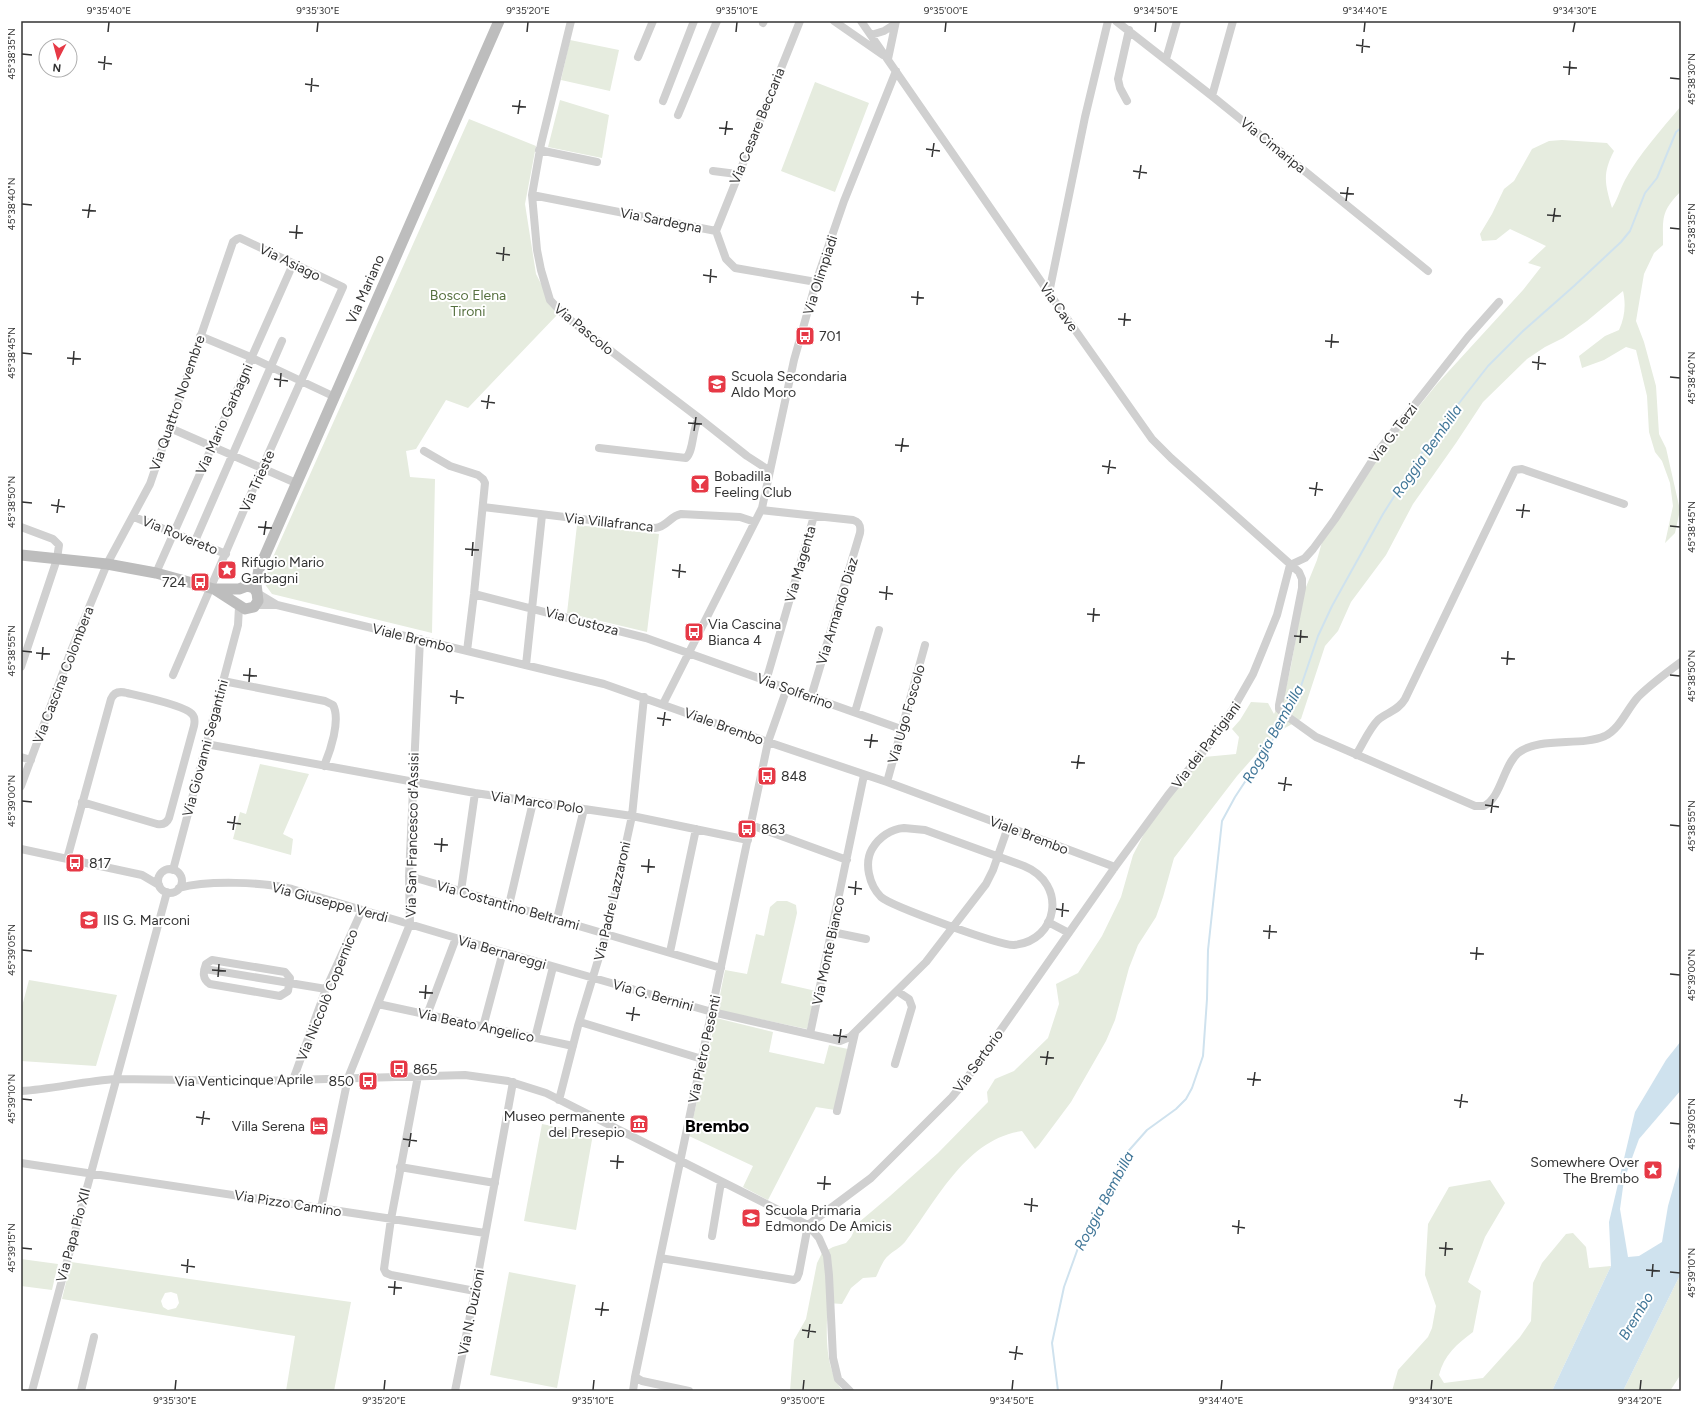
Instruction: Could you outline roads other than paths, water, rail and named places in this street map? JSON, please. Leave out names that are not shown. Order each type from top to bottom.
[{"type":"street","name":"Via Mariano","points":[[257,593],[257,578],[259,569],[498,21]]},
{"type":"street","name":"Via Pascolo","points":[[571,21],[539,150],[532,195],[538,261],[548,296],[554,306],[568,319],[752,460],[770,471]]},
{"type":"street","points":[[638,57],[653,21]]},
{"type":"street","points":[[662,101],[694,21]]},
{"type":"street","points":[[678,114],[717,21]]},
{"type":"street","name":"Via Cesare Beccaria","points":[[716,231],[737,174],[800,21]]},
{"type":"street","name":"Via Cave","points":[[861,21],[1049,293],[1158,446],[1299,572],[1302,583],[1279,709],[1313,736],[1356,755]]},
{"type":"street","points":[[1049,293],[1085,117],[1108,21]]},
{"type":"street","name":"Via Cimaripa","points":[[1116,21],[1166,59],[1428,271]]},
{"type":"street","points":[[1166,59],[1177,21]]},
{"type":"street","points":[[1212,96],[1232,21]]},
{"type":"street","points":[[839,22],[875,51],[887,57],[895,22]]},
{"type":"street","points":[[871,35],[884,31],[895,22]]},
{"type":"street","points":[[1127,101],[1120,90],[1118,79],[1129,30]]},
{"type":"street","name":"Via Olimpiadi","points":[[663,704],[761,510],[794,360],[816,282],[844,201],[896,71]]},
{"type":"street","points":[[539,150],[597,162]]},
{"type":"street","points":[[713,172],[737,174]]},
{"type":"street","name":"Via Sardegna","points":[[532,195],[716,231],[726,258],[735,268],[816,282]]},
{"type":"street","name":"Via Asiago","points":[[236,239],[242,239],[343,287]]},
{"type":"street","name":"Via Quattro Novembre","points":[[107,564],[134,517],[150,484],[200,336],[233,242],[236,239]]},
{"type":"street","name":"Via Mario Garbagni","points":[[156,573],[293,264]]},
{"type":"street","name":"Via Trieste","points":[[173,675],[212,588],[262,468],[343,287]]},
{"type":"street","name":"Via G. Terzi","points":[[1290,565],[1305,558],[1313,549],[1335,519],[1384,443],[1468,337],[1499,302]]},
{"type":"street","points":[[200,336],[334,396]]},
{"type":"street","points":[[195,541],[282,341]]},
{"type":"street","points":[[599,448],[686,458],[690,453],[695,425],[699,418]]},
{"type":"street","points":[[170,428],[296,483]]},
{"type":"street","points":[[424,451],[450,466],[482,478],[485,485],[467,651]]},
{"type":"street","points":[[1624,504],[1522,469],[1515,470],[1405,699],[1397,709],[1378,720],[1356,755],[1474,806],[1484,806],[1491,800],[1510,762],[1520,752],[1537,746],[1593,739],[1607,735],[1642,693],[1681,662]]},
{"type":"street","name":"Via Villafranca","points":[[483,507],[655,528],[663,526],[674,516],[681,514],[740,517],[755,522]]},
{"type":"street","points":[[761,510],[814,516]]},
{"type":"street","points":[[526,665],[542,515]]},
{"type":"street","name":"Via Armando Diaz","points":[[811,697],[860,531],[860,525],[855,521],[814,516]]},
{"type":"street","name":"Via Magenta","points":[[766,681],[814,516]]},
{"type":"street","name":"Via Rovereto","points":[[134,517],[226,554]]},
{"type":"street","points":[[21,527],[53,539],[59,545],[57,559],[21,667]]},
{"type":"street","points":[[21,555],[107,564],[156,573],[212,588],[252,587],[257,593],[258,601],[253,607],[245,609],[212,588]]},
{"type":"street","name":"Via Cascina Colombera","points":[[21,786],[71,651],[107,564]]},
{"type":"street","name":"Via dei Partigiani","points":[[1115,867],[1168,795],[1219,731],[1243,693],[1255,670],[1277,615],[1290,565]]},
{"type":"street","name":"Via Mariano","points":[[241,588],[259,569]]},
{"type":"street","points":[[238,605],[235,596],[241,588]]},
{"type":"street","name":"Viale Brembo","points":[[257,593],[278,605],[588,679],[644,697],[768,742],[887,782],[1115,867]]},
{"type":"street","name":"Via Custoza","points":[[474,594],[646,638],[688,653]]},
{"type":"street","name":"Via Giovanni Segantini","points":[[176,872],[206,744],[238,625],[238,605]]},
{"type":"street","name":"Viale Brembo","points":[[253,607],[278,605]]},
{"type":"street","name":"Via Giovanni Segantini","points":[[238,625],[253,607]]},
{"type":"street","points":[[855,712],[880,630]]},
{"type":"street","name":"Via San Francesco d'Assisi","points":[[321,1208],[348,1078],[410,924],[409,876],[420,639]]},
{"type":"street","name":"Via Ugo Foscolo","points":[[887,782],[925,645]]},
{"type":"street","name":"Via Solferino","points":[[688,653],[902,729]]},
{"type":"street","points":[[223,681],[325,701],[333,705],[335,713],[334,736],[324,766]]},
{"type":"street","name":"Via Pietro Pesenti","points":[[633,1391],[768,742],[787,688]]},
{"type":"street","points":[[67,859],[82,802],[111,698],[115,693],[127,692],[184,709],[192,714],[194,726],[169,818],[165,823],[157,824],[82,802]]},
{"type":"street","name":"Via Padre Lazzaroni","points":[[559,1100],[573,1046],[606,934],[632,816],[644,697]]},
{"type":"street","name":"Via Marco Polo","points":[[206,744],[413,783],[632,816],[748,840]]},
{"type":"street","points":[[21,757],[31,760]]},
{"type":"street","name":"Via Monte Bianco","points":[[810,1034],[864,775]]},
{"type":"street","points":[[460,891],[475,793]]},
{"type":"street","points":[[509,905],[533,802]]},
{"type":"street","points":[[557,919],[584,809]]},
{"type":"street","points":[[751,826],[847,860]]},
{"type":"street","points":[[837,1111],[855,1032],[926,962],[986,884],[1008,827]]},
{"type":"street","points":[[900,828],[925,830],[998,856],[1030,868],[1043,879],[1049,888],[1053,899],[1052,910],[1048,922],[1034,938],[1015,945],[998,943],[891,904],[880,896],[874,887],[869,871],[869,858],[877,842],[888,832],[900,828]]},
{"type":"street","points":[[670,952],[696,829]]},
{"type":"street","points":[[21,849],[142,876],[159,884]]},
{"type":"street","name":"Via Sertorio","points":[[808,1224],[871,1178],[954,1095],[966,1081],[1115,867]]},
{"type":"street","points":[[142,876],[161,874],[164,871],[176,872],[182,881],[179,888],[172,893],[163,891],[159,884],[159,877],[161,874]]},
{"type":"street","name":"Via Giuseppe Verdi","points":[[176,872],[202,883]]},
{"type":"street","name":"Via Costantino Beltrami","points":[[409,876],[721,968]]},
{"type":"street","name":"Via Giuseppe Verdi","points":[[179,888],[202,883],[284,887],[410,924]]},
{"type":"street","points":[[117,1079],[167,892]]},
{"type":"street","name":"Via Niccolò Copernico","points":[[293,1080],[326,988],[362,910]]},
{"type":"street","points":[[1048,922],[1069,933]]},
{"type":"street","name":"Via Bernareggi","points":[[410,924],[593,978]]},
{"type":"street","points":[[832,932],[866,939]]},
{"type":"street","points":[[427,1014],[456,938]]},
{"type":"street","points":[[483,1027],[503,952]]},
{"type":"street","points":[[534,1038],[553,967]]},
{"type":"street","points":[[289,982],[287,993],[279,996],[210,984],[204,978],[205,968],[326,988]]},
{"type":"street","name":"Via G. Bernini","points":[[593,978],[712,1012],[840,1041],[848,1038],[855,1032]]},
{"type":"street","points":[[895,1064],[912,1007],[909,999],[896,991]]},
{"type":"street","name":"Via Beato Angelico","points":[[378,1004],[573,1046]]},
{"type":"street","points":[[580,1022],[702,1059]]},
{"type":"street","name":"Via Venticinque Aprile","points":[[21,1091],[49,1089],[97,1080],[117,1079],[210,1081],[472,1075],[513,1082],[538,1090],[720,1182],[808,1224],[819,1238],[827,1256],[834,1366],[840,1382],[850,1391]]},
{"type":"street","points":[[418,1076],[400,1167],[384,1266],[386,1273],[475,1291]]},
{"type":"street","name":"Via Papa Pio XII","points":[[32,1391],[90,1173],[117,1079]]},
{"type":"street","name":"Via N. Duzioni","points":[[455,1391],[475,1291],[513,1082]]},
{"type":"street","name":"Via Pizzo Camino","points":[[21,1163],[485,1233]]},
{"type":"street","points":[[400,1167],[495,1183]]},
{"type":"street","points":[[712,1236],[720,1182]]},
{"type":"street","points":[[660,1258],[794,1280],[798,1278],[808,1224]]},
{"type":"street","points":[[81,1391],[94,1337]]},
{"type":"street","points":[[636,1378],[642,1381],[689,1391]]},
{"type":"water","points":[[1681,1041],[1681,1090],[1639,1139],[1624,1180],[1620,1209],[1628,1257],[1639,1256],[1662,1242],[1668,1206],[1681,1160],[1681,1273],[1623,1391],[1552,1391],[1611,1266],[1609,1222],[1635,1112],[1666,1060]]},
{"type":"waterway","name":"Roggia Bembilla","points":[[1288,714],[1298,695],[1318,636],[1332,606],[1383,514],[1421,454],[1488,366],[1523,331],[1621,242],[1630,231],[1645,193],[1657,178],[1676,132],[1681,128]]},
{"type":"waterway","name":"Roggia Bembilla","points":[[1058,1391],[1052,1343],[1064,1287],[1082,1237],[1118,1173],[1124,1156],[1147,1130],[1176,1109],[1186,1099],[1192,1088],[1203,1056],[1207,999],[1208,950],[1222,821],[1235,797],[1286,718]]},
{"type":"place","name":"701","points":[[805,336]]},
{"type":"place","name":"Scuola Secondaria Aldo Moro","points":[[717,384]]},
{"type":"place","name":"Bobadilla Feeling Club","points":[[700,484]]},
{"type":"place","name":"Rifugio Mario Garbagni","points":[[227,570]]},
{"type":"place","name":"724","points":[[200,582]]},
{"type":"place","name":"Via Cascina Bianca 4","points":[[694,632]]},
{"type":"place","name":"848","points":[[767,776]]},
{"type":"place","name":"863","points":[[747,829]]},
{"type":"place","name":"817","points":[[75,863]]},
{"type":"place","name":"IIS G. Marconi","points":[[89,920]]},
{"type":"place","name":"865","points":[[399,1069]]},
{"type":"place","name":"850","points":[[368,1081]]},
{"type":"place","name":"Museo permanente del Presepio","points":[[639,1124]]},
{"type":"place","name":"Villa Serena","points":[[319,1126]]},
{"type":"place","name":"Somewhere Over The Brembo","points":[[1653,1170]]},
{"type":"place","name":"Scuola Primaria Edmondo De Amicis","points":[[751,1218]]},
{"type":"district","name":"Brembo","points":[[717,1126]]},
{"type":"park label","name":"Bosco Elena Tironi","points":[[468,304]]}]
